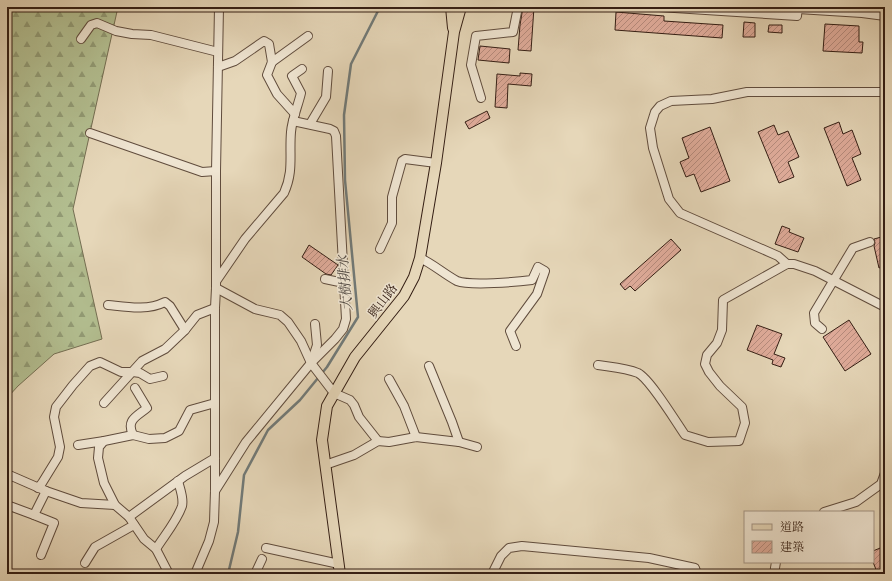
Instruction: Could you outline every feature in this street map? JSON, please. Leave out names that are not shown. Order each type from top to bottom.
[{"type":"main road","points":[[451,7],[454,32]]},
{"type":"main road","points":[[454,32],[461,7]]},
{"type":"main road","name":"興山路","points":[[339,569],[322,440],[327,406],[355,357],[404,296],[414,277],[420,258],[436,163],[454,32]]},
{"type":"street","points":[[194,574],[209,542],[214,522],[216,491],[215,308],[217,284],[216,171],[219,7]]},
{"type":"street","points":[[481,98],[471,65],[476,36],[514,32],[518,7]]},
{"type":"street","points":[[659,7],[798,16],[798,8],[885,16]]},
{"type":"street","points":[[81,39],[91,25],[97,23],[116,31],[132,34],[151,34],[218,52]]},
{"type":"street","points":[[272,62],[308,36]]},
{"type":"street","points":[[216,491],[246,442],[311,363],[335,339],[343,329],[346,320],[336,136],[334,131],[310,124],[294,117],[277,94],[267,75],[272,62],[270,44],[264,41],[235,61],[218,67]]},
{"type":"street","points":[[217,284],[245,239],[284,193],[291,174],[290,152],[294,117],[301,93],[292,76],[302,69]]},
{"type":"street","points":[[310,124],[326,97],[328,71]]},
{"type":"street","points":[[787,264],[778,256],[680,213],[669,199],[653,148],[650,128],[655,112],[660,106],[671,101],[712,99],[747,92],[885,92]]},
{"type":"street","points":[[90,132],[202,172],[216,171]]},
{"type":"street","points":[[380,249],[392,223],[392,197],[402,161],[405,159],[436,163]]},
{"type":"street","points":[[822,329],[815,323],[814,313],[853,248],[870,242]]},
{"type":"street","points":[[420,258],[430,262],[458,281],[470,283],[519,282],[532,280],[538,267],[545,271],[537,294],[510,331],[516,346]]},
{"type":"street","points":[[598,365],[639,373],[653,388],[685,435],[708,442],[739,441],[745,423],[742,408],[720,386],[709,372],[705,364],[707,355],[717,342],[722,330],[723,300],[787,264],[794,264],[815,271],[885,307]]},
{"type":"street","points":[[325,279],[344,283]]},
{"type":"street","points":[[217,284],[255,309],[280,315],[288,322],[301,340],[311,363],[334,392],[350,400],[359,417],[378,441]]},
{"type":"street","points":[[108,305],[147,308],[157,306],[165,302],[170,306],[185,330]]},
{"type":"street","points":[[104,403],[142,361],[165,349],[185,330],[197,315],[215,308]]},
{"type":"street","points":[[311,363],[317,345],[315,324]]},
{"type":"street","points":[[34,515],[42,489],[42,483],[58,457],[60,447],[54,417],[56,407],[72,385],[90,366],[100,362],[121,372],[140,373],[150,379],[163,376]]},
{"type":"street","points":[[429,366],[459,442]]},
{"type":"street","points":[[389,379],[404,406],[416,437]]},
{"type":"street","points":[[133,436],[130,428],[131,421],[147,408],[136,388]]},
{"type":"street","points":[[78,445],[133,436],[149,439],[165,438],[179,431],[190,410],[215,403]]},
{"type":"street","points":[[325,465],[354,455],[378,441],[389,442],[416,437],[459,442],[477,447]]},
{"type":"street","points":[[104,441],[99,448],[98,458],[104,483],[114,506]]},
{"type":"street","points":[[128,516],[185,476],[215,458]]},
{"type":"street","points":[[827,511],[856,502],[883,485],[885,473]]},
{"type":"street","points":[[7,474],[81,503],[114,506],[128,516],[144,539],[156,549],[169,574]]},
{"type":"street","points":[[156,549],[175,520],[182,505],[178,481]]},
{"type":"street","points":[[7,505],[54,523],[41,555]]},
{"type":"street","points":[[86,563],[95,547],[134,525]]},
{"type":"street","points":[[492,574],[501,556],[509,548],[522,546],[649,558],[694,568],[697,574]]},
{"type":"street","points":[[266,548],[339,569]]},
{"type":"street","points":[[255,574],[262,559]]},
{"type":"street","points":[[774,574],[776,563]]},
{"type":"green space","points":[[7,7],[118,7],[73,209],[102,339],[54,354],[18,386],[7,398]]},
{"type":"building","points":[[523,7],[534,7],[531,51],[518,50]]},
{"type":"building","points":[[616,12],[664,16],[664,21],[723,25],[722,38],[615,30]]},
{"type":"building","points":[[744,22],[755,23],[755,37],[743,37]]},
{"type":"building","points":[[825,24],[859,26],[859,42],[863,42],[862,53],[823,51]]},
{"type":"building","points":[[769,25],[782,25],[782,33],[768,32]]},
{"type":"building","points":[[480,46],[510,49],[509,63],[478,60]]},
{"type":"building","points":[[520,73],[532,74],[531,86],[508,84],[507,108],[495,107],[497,74],[520,76]]},
{"type":"building","points":[[487,111],[490,118],[469,129],[465,122]]},
{"type":"building","points":[[839,122],[843,134],[852,130],[861,154],[852,158],[861,180],[847,186],[824,128]]},
{"type":"building","points":[[774,125],[778,135],[788,131],[799,157],[788,162],[794,177],[779,183],[758,132]]},
{"type":"building","points":[[710,127],[730,181],[701,192],[694,174],[686,177],[680,162],[689,158],[682,138]]},
{"type":"building","points":[[782,226],[790,229],[789,232],[804,238],[798,252],[775,244]]},
{"type":"building","points":[[885,236],[885,266],[879,268],[874,239]]},
{"type":"building","points":[[671,239],[681,250],[635,291],[630,286],[625,290],[620,284]]},
{"type":"building","points":[[309,245],[338,265],[331,275],[326,274],[302,257]]},
{"type":"building","points":[[849,320],[871,354],[845,371],[823,337]]},
{"type":"building","points":[[757,325],[782,334],[774,354],[785,358],[781,367],[772,364],[773,360],[747,350]]},
{"type":"building","points":[[885,546],[885,569],[877,572],[873,563],[874,551]]},
{"type":"waterway","name":"大樹排水","points":[[228,574],[238,532],[244,475],[268,430],[300,400],[327,367],[358,317],[345,180],[344,115],[351,64],[380,7]]}]
